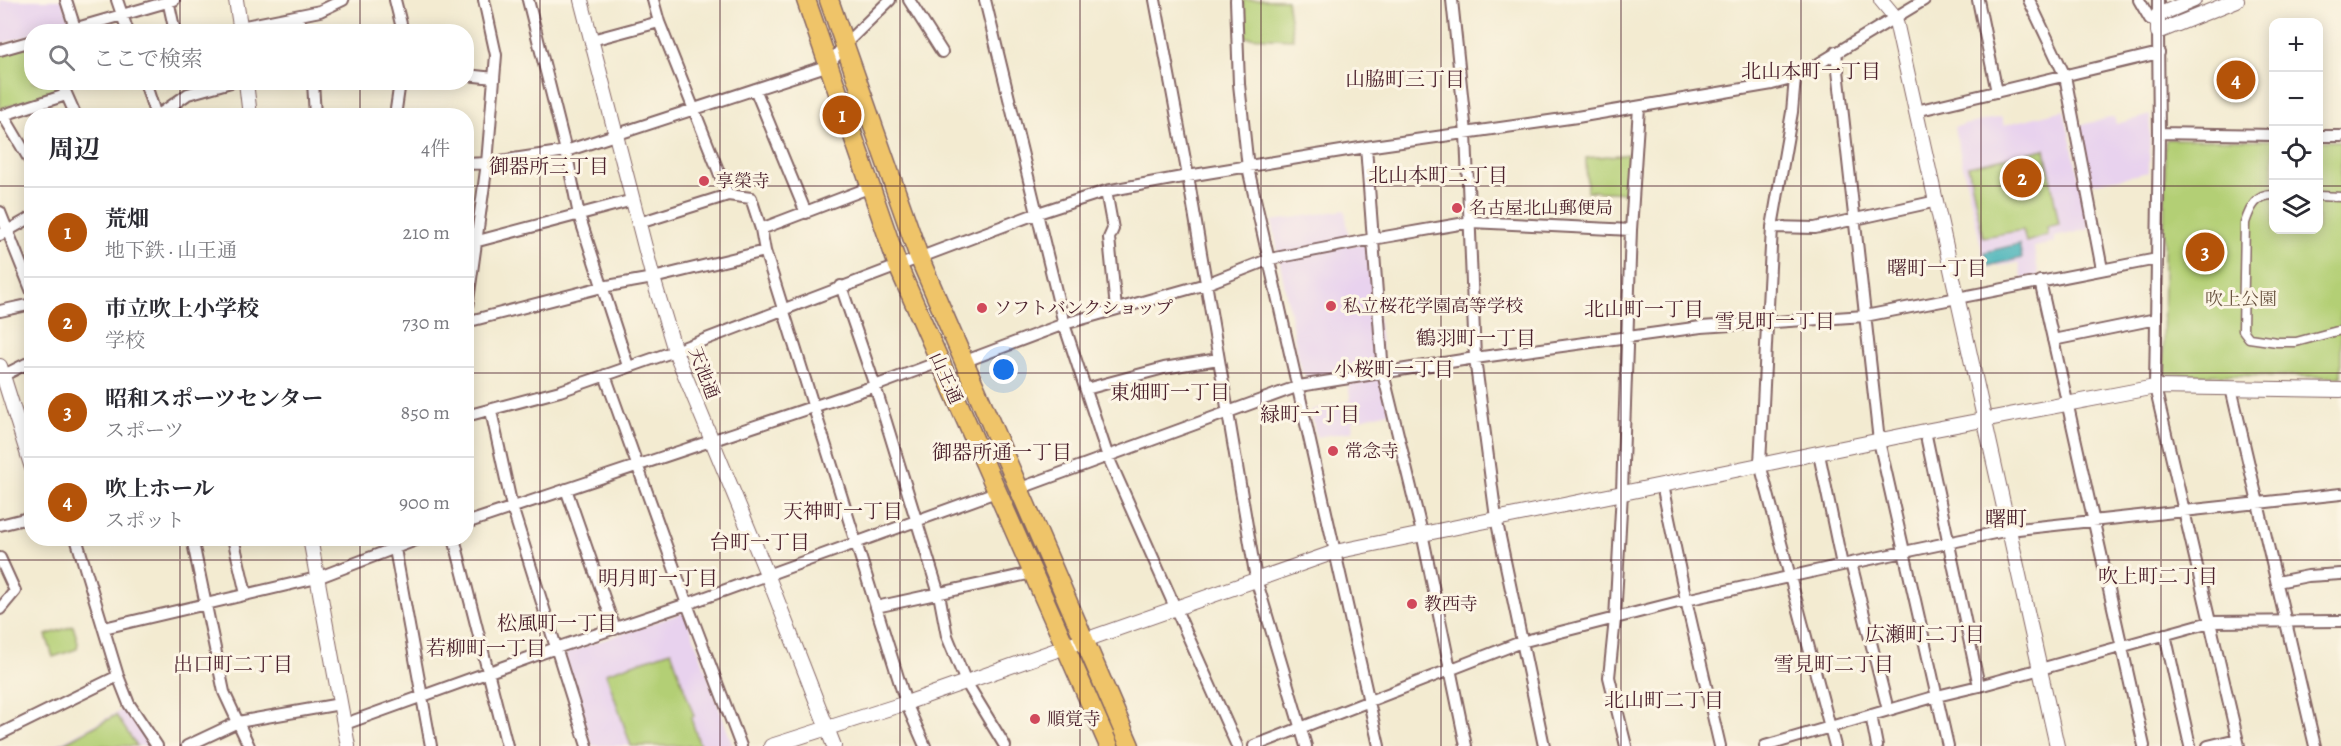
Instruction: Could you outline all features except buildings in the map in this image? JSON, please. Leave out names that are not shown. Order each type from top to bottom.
[{"type":"main road","name":"山王通","points":[[806,0],[898,266],[1109,746]]},
{"type":"main road","name":"山王通","points":[[829,0],[919,257],[1130,746]]},
{"type":"street","points":[[66,0],[74,24]]},
{"type":"street","points":[[117,0],[125,24]]},
{"type":"street","points":[[91,24],[170,0],[174,24]]},
{"type":"street","points":[[236,0],[240,24]]},
{"type":"street","points":[[263,24],[298,16],[319,5],[343,0]]},
{"type":"street","points":[[395,0],[401,24]]},
{"type":"street","points":[[474,250],[478,241],[487,163],[496,54],[484,0]]},
{"type":"street","points":[[528,0],[566,151],[579,215],[628,366]]},
{"type":"street","name":"天池通","points":[[581,0],[675,351],[767,574],[834,746]]},
{"type":"street","points":[[653,0],[659,22],[728,195]]},
{"type":"street","points":[[474,164],[566,151],[829,64],[844,45],[890,0]]},
{"type":"street","points":[[909,0],[942,52]]},
{"type":"street","points":[[985,0],[1064,324],[1108,457],[1237,746]]},
{"type":"street","points":[[1155,0],[1188,176],[1226,413],[1256,579],[1306,746]]},
{"type":"street","points":[[1236,0],[1239,84],[1248,168],[1379,746]]},
{"type":"street","points":[[1452,0],[1466,133],[1475,358],[1496,518],[1544,746]]},
{"type":"street","points":[[1881,0],[1895,17],[2056,746]]},
{"type":"street","points":[[474,414],[560,391],[675,351],[919,257],[1038,213],[1106,191],[1366,147],[1639,107],[1772,84],[1795,78],[1924,0]]},
{"type":"street","points":[[1978,0],[1997,92]]},
{"type":"street","points":[[2029,0],[2065,76],[2102,268]]},
{"type":"street","points":[[2139,0],[2150,18],[2158,23],[2237,0]]},
{"type":"street","points":[[2158,0],[2159,134],[2155,387],[2238,742],[2208,746]]},
{"type":"street","points":[[2158,23],[2194,0]]},
{"type":"street","points":[[298,16],[300,24]]},
{"type":"street","points":[[592,40],[659,22]]},
{"type":"street","points":[[0,50],[24,43]]},
{"type":"street","points":[[1836,52],[1879,441],[1948,746]]},
{"type":"street","points":[[1916,111],[2158,53]]},
{"type":"street","points":[[474,76],[494,78]]},
{"type":"street","points":[[1795,78],[1792,112],[1772,227],[1760,464],[1835,746]]},
{"type":"street","points":[[756,89],[806,213]]},
{"type":"street","points":[[64,90],[72,108]]},
{"type":"street","points":[[148,90],[153,108]]},
{"type":"street","points":[[187,90],[188,94]]},
{"type":"street","points":[[168,108],[188,94],[202,90]]},
{"type":"street","points":[[247,90],[249,108]]},
{"type":"street","points":[[313,90],[315,108]]},
{"type":"street","points":[[395,108],[399,90]]},
{"type":"street","points":[[24,108],[66,95]]},
{"type":"street","points":[[1626,746],[1609,677],[1615,619],[1622,492],[1626,337],[1639,107]]},
{"type":"street","points":[[24,108],[2,115],[24,151]]},
{"type":"street","points":[[2159,134],[2269,135]]},
{"type":"street","points":[[2323,136],[2341,136]]},
{"type":"street","points":[[1366,147],[1383,373],[1422,533],[1466,746]]},
{"type":"street","points":[[761,229],[871,187]]},
{"type":"street","points":[[1106,191],[1113,230],[1109,238],[1116,309]]},
{"type":"street","points":[[639,223],[728,195],[751,198],[765,251],[906,703],[925,746]]},
{"type":"street","points":[[2269,195],[2255,201],[2245,223],[2243,330],[2249,338],[2286,342],[2310,339],[2341,330]]},
{"type":"street","points":[[2323,196],[2341,197]]},
{"type":"street","points":[[478,241],[633,200]]},
{"type":"street","points":[[1772,227],[1815,228],[1936,201]]},
{"type":"street","points":[[0,212],[4,233],[24,275]]},
{"type":"street","points":[[4,233],[24,222]]},
{"type":"street","points":[[963,362],[1064,324],[1206,284],[1270,259],[1471,222],[1631,230]]},
{"type":"street","points":[[474,320],[602,287],[654,278],[765,251]]},
{"type":"street","points":[[1018,489],[1299,386],[1475,358],[1701,327],[1865,316],[2157,259]]},
{"type":"street","points":[[2040,281],[2144,746]]},
{"type":"street","points":[[841,286],[917,521],[939,594],[947,636],[966,682],[1005,746]]},
{"type":"street","points":[[0,311],[24,306]]},
{"type":"street","points":[[2053,340],[2156,319]]},
{"type":"street","points":[[1086,389],[1156,370],[1218,359]]},
{"type":"street","points":[[474,520],[875,386],[939,362]]},
{"type":"street","points":[[24,364],[1,373],[24,443]]},
{"type":"street","points":[[605,375],[636,466],[741,746]]},
{"type":"street","points":[[771,746],[1066,648],[1084,639],[1335,552],[1924,431],[2155,387],[2341,390]]},
{"type":"street","points":[[2231,388],[2314,746]]},
{"type":"street","points":[[491,411],[512,507],[587,746]]},
{"type":"street","points":[[1924,431],[1979,686]]},
{"type":"street","points":[[1819,454],[1888,710]]},
{"type":"street","points":[[1662,485],[1720,746]]},
{"type":"street","points":[[566,489],[615,629]]},
{"type":"street","points":[[345,724],[996,492]]},
{"type":"street","points":[[1254,746],[1521,642],[1686,600],[2008,530],[2341,494]]},
{"type":"street","points":[[0,525],[24,519]]},
{"type":"street","points":[[78,546],[118,676],[129,704],[157,746]]},
{"type":"street","points":[[194,546],[224,692],[249,746]]},
{"type":"street","points":[[235,546],[246,594]]},
{"type":"street","points":[[311,546],[348,746]]},
{"type":"street","points":[[104,628],[317,578],[387,546]]},
{"type":"street","points":[[395,546],[431,746]]},
{"type":"street","points":[[456,546],[507,746]]},
{"type":"street","points":[[0,558],[15,591],[0,609]]},
{"type":"street","points":[[876,607],[1032,573]]},
{"type":"street","points":[[2277,582],[2308,576],[2341,574]]},
{"type":"street","points":[[1765,746],[1936,696],[2210,622],[2341,621]]},
{"type":"street","points":[[2165,634],[2190,746]]},
{"type":"street","points":[[0,734],[118,676]]},
{"type":"street","points":[[187,746],[238,722],[340,704]]},
{"type":"street","points":[[1871,715],[1877,746]]},
{"type":"shaded area","points":[[0,0],[62,0],[70,21],[68,24],[24,24],[24,37],[0,44]]},
{"type":"shaded area","points":[[2064,110],[2090,229],[2055,237],[2055,243],[2034,247],[2039,277],[2023,280],[2018,263],[1986,268],[1954,127],[2001,117],[2004,125]]},
{"type":"shaded area","points":[[2150,115],[2149,172],[2091,184],[2080,125],[2114,117],[2116,124]]},
{"type":"shaded area","name":"私立桜花学園高等学校","points":[[1345,210],[1350,246],[1369,243],[1389,412],[1352,421],[1353,431],[1316,437],[1311,410],[1351,401],[1345,369],[1308,378],[1301,371],[1272,221]]},
{"type":"shaded area","points":[[685,612],[733,746],[592,746],[564,657],[568,652]]},
{"type":"shaded area","points":[[125,708],[151,746],[54,746]]},
{"type":"green space","points":[[1243,0],[1287,0],[1293,39],[1245,37]]},
{"type":"green space","points":[[24,45],[24,90],[58,91],[0,109],[0,52]]},
{"type":"green space","name":"吹上公園","points":[[2167,139],[2269,140],[2269,234],[2323,234],[2323,141],[2341,141],[2341,377],[2167,374],[2163,372],[2165,142]]},
{"type":"green space","points":[[2045,149],[2059,224],[2047,227],[2048,235],[2026,242],[2023,230],[1983,237],[1968,166]]},
{"type":"green space","points":[[1630,154],[1628,193],[1587,191],[1586,158]]},
{"type":"green space","points":[[73,626],[78,642],[77,649],[53,657],[46,635]]},
{"type":"green space","points":[[671,651],[694,716],[691,718],[700,746],[631,746],[606,673]]},
{"type":"green space","points":[[116,715],[137,746],[58,746]]},
{"type":"water","points":[[2019,244],[2022,258],[1988,266],[1985,252]]},
{"type":"place","name":"吹上ホール","points":[[2236,80]]},
{"type":"place","name":"荒畑","points":[[842,115]]},
{"type":"place","name":"市立吹上小学校","points":[[2022,178]]},
{"type":"place","name":"享榮寺","points":[[704,181]]},
{"type":"place","name":"名古屋北山郵便局","points":[[1457,208]]},
{"type":"place","name":"昭和スポーツセンター","points":[[2205,252]]},
{"type":"place","name":"私立桜花学園高等学校","points":[[1331,306]]},
{"type":"place","name":"ソフトバンクショップ","points":[[982,308]]},
{"type":"place","name":"常念寺","points":[[1333,451]]},
{"type":"place","name":"教西寺","points":[[1412,604]]},
{"type":"place","name":"順覚寺","points":[[1035,719]]},
{"type":"district","name":"北山本町一丁目","points":[[1811,71]]},
{"type":"district","name":"山脇町三丁目","points":[[1405,79]]},
{"type":"district","name":"御器所三丁目","points":[[549,166]]},
{"type":"district","name":"北山本町二丁目","points":[[1438,175]]},
{"type":"district","name":"曙町一丁目","points":[[1937,268]]},
{"type":"district","name":"北山町一丁目","points":[[1644,309]]},
{"type":"district","name":"雪見町一丁目","points":[[1775,321]]},
{"type":"district","name":"鶴羽町一丁目","points":[[1476,338]]},
{"type":"district","name":"小桜町一丁目","points":[[1394,369]]},
{"type":"district","name":"東畑町一丁目","points":[[1170,392]]},
{"type":"district","name":"緑町一丁目","points":[[1310,414]]},
{"type":"district","name":"御器所通一丁目","points":[[1002,452]]},
{"type":"district","name":"天神町一丁目","points":[[843,511]]},
{"type":"district","name":"曙町","points":[[2006,519]]},
{"type":"district","name":"台町一丁目","points":[[760,542]]},
{"type":"district","name":"吹上町二丁目","points":[[2158,576]]},
{"type":"district","name":"明月町一丁目","points":[[658,578]]},
{"type":"district","name":"松風町一丁目","points":[[557,623]]},
{"type":"district","name":"広瀬町二丁目","points":[[1925,634]]},
{"type":"district","name":"若柳町一丁目","points":[[486,648]]},
{"type":"district","name":"出口町二丁目","points":[[233,664]]},
{"type":"district","name":"雪見町二丁目","points":[[1834,664]]},
{"type":"district","name":"北山町二丁目","points":[[1664,700]]}]
